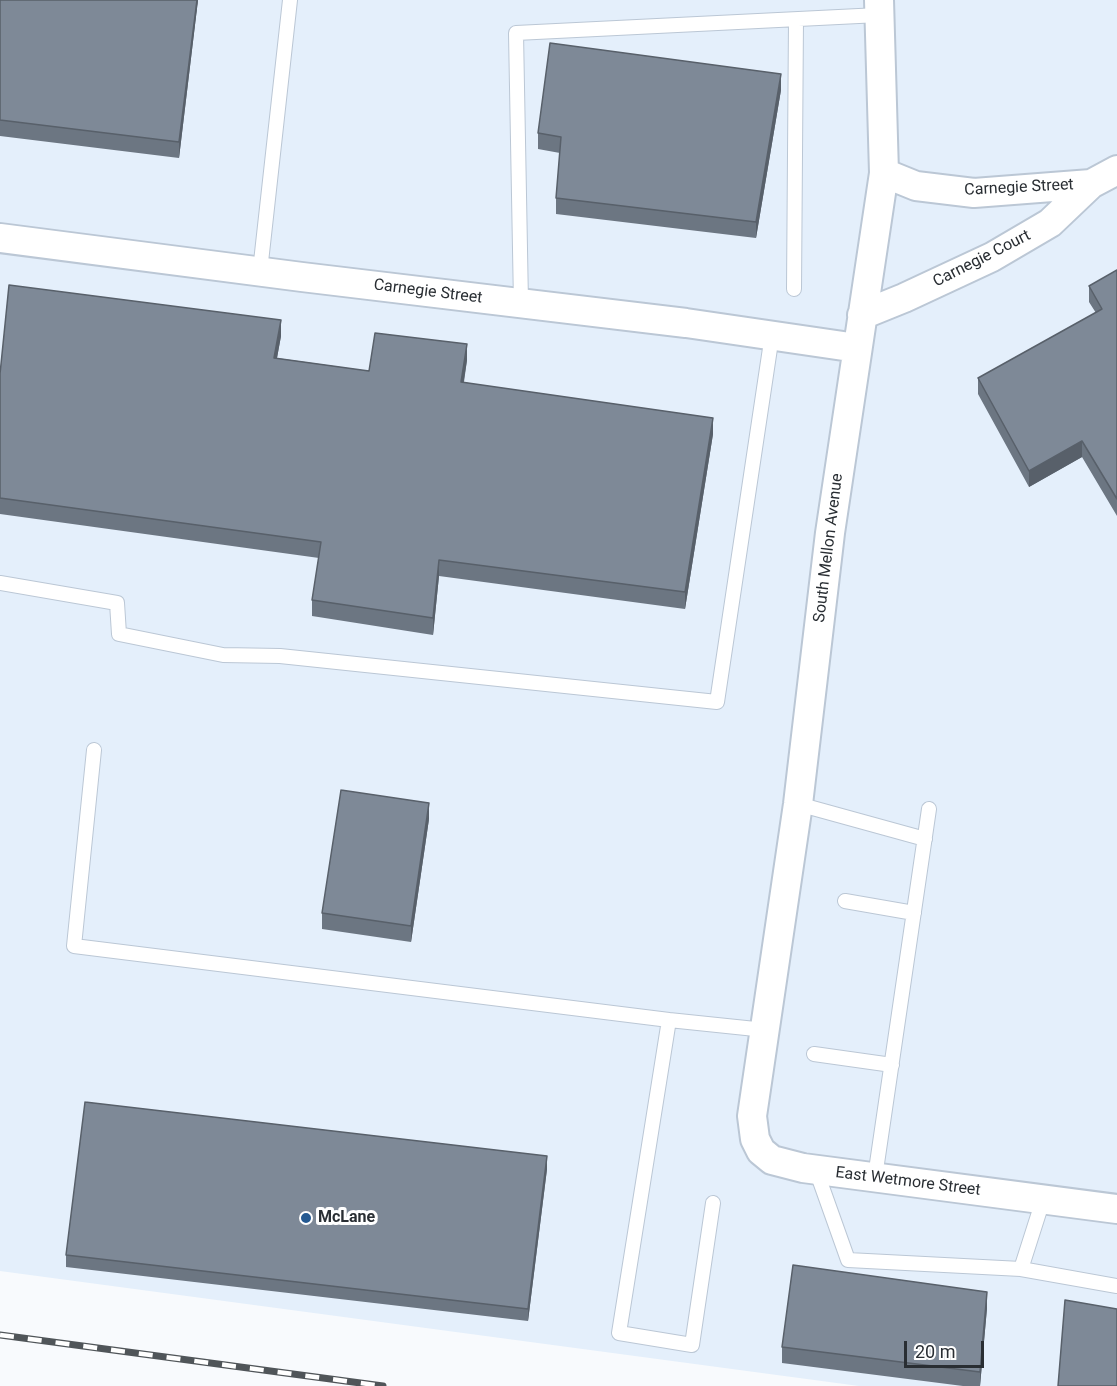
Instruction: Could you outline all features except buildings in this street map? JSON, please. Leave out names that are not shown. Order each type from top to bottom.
[{"type":"street","name":"South Mellon Avenue","points":[[755,1095],[798,804],[830,533],[884,173],[879,8]]},
{"type":"street","name":"Carnegie Street","points":[[884,173],[916,186],[974,193],[1091,184],[1117,170]]},
{"type":"street","name":"Carnegie Court","points":[[862,315],[992,257],[1050,223],[1091,184]]},
{"type":"street","name":"Carnegie Street","points":[[0,238],[686,322],[856,348]]},
{"type":"street","name":"East Wetmore Street","points":[[755,1095],[752,1116],[755,1139],[761,1151],[772,1160],[816,1170],[1117,1209]]},
{"type":"lane","points":[[260,271],[290,0]]},
{"type":"lane","points":[[521,303],[516,33],[796,20],[879,8]]},
{"type":"lane","points":[[794,290],[796,20]]},
{"type":"lane","points":[[0,583],[117,603],[118,634],[223,655],[280,656],[717,702],[772,335]]},
{"type":"lane","points":[[94,750],[74,946],[765,1030]]},
{"type":"lane","points":[[798,804],[925,839]]},
{"type":"lane","points":[[875,1178],[929,808]]},
{"type":"lane","points":[[845,901],[914,913]]},
{"type":"lane","points":[[669,1020],[619,1333],[692,1345],[712,1203]]},
{"type":"lane","points":[[814,1054],[892,1065]]},
{"type":"lane","points":[[816,1170],[848,1260],[1021,1269],[1117,1286]]},
{"type":"lane","points":[[1021,1269],[1043,1200]]},
{"type":"shaded area","points":[[0,0],[1117,0],[1117,1386],[859,1386],[0,1271]]},
{"type":"railway","points":[[0,1335],[383,1386]]},
{"type":"place","name":"McLane","points":[[306,1218]]}]
